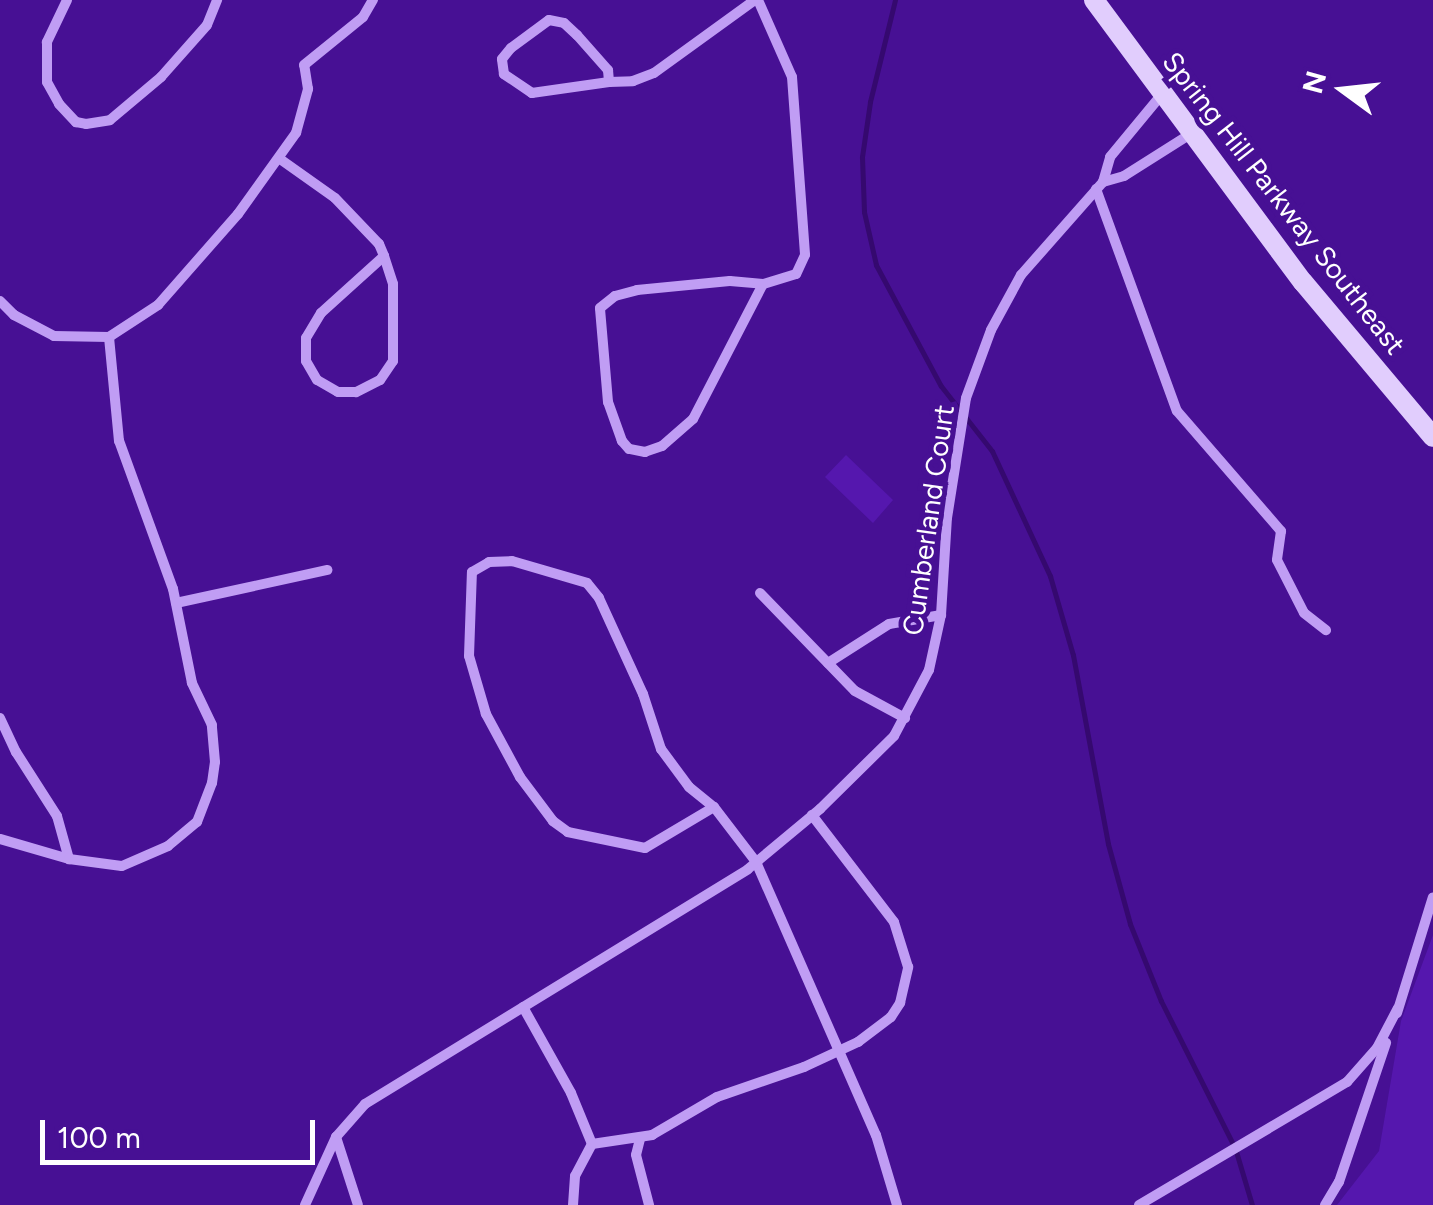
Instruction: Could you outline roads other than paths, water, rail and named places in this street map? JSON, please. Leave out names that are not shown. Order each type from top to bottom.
[{"type":"street","points":[[68,0],[46,42],[48,82],[59,104],[76,122],[86,124],[110,120],[161,77],[207,24],[217,0]]},
{"type":"street","points":[[0,301],[14,314],[54,336],[109,337],[137,322],[176,287],[280,159],[296,133],[308,90],[304,65],[363,17],[374,0]]},
{"type":"street","points":[[608,82],[608,70],[569,27],[556,20],[533,28],[502,59],[504,74],[532,93],[633,82],[662,68],[757,0],[792,76],[805,255],[796,274],[764,284],[679,284],[605,301],[598,315],[608,402],[622,441],[629,448],[646,452],[662,446],[693,419],[764,284]]},
{"type":"street","name":"Spring Hill Parkway Southeast","points":[[1094,0],[1303,282],[1431,433]]},
{"type":"street","name":"Cumberland Court","points":[[305,1205],[336,1138],[365,1104],[756,862],[894,736],[928,670],[941,615],[947,518],[966,398],[991,330],[1020,276],[1100,185],[1110,158],[1163,93]]},
{"type":"street","name":"Cumberland Court","points":[[1100,185],[1124,176],[1192,133]]},
{"type":"street","points":[[280,159],[335,198],[379,244],[384,256],[394,284],[393,362],[380,380],[356,392],[338,392],[318,380],[306,361],[306,338],[321,313],[384,256]]},
{"type":"street","points":[[1100,185],[1178,411],[1280,531],[1277,560],[1304,613],[1326,630]]},
{"type":"street","points":[[0,838],[69,859],[130,864],[186,833],[205,806],[215,762],[212,725],[192,683],[176,603],[119,440],[109,337]]},
{"type":"street","points":[[714,807],[645,848],[584,836],[552,821],[520,778],[474,683],[468,628],[472,572],[489,562],[512,561],[586,583],[599,598],[630,662],[661,749],[689,788],[714,807],[756,862],[876,1135],[897,1205]]},
{"type":"street","points":[[176,603],[327,570]]},
{"type":"street","points":[[760,593],[871,702],[905,718]]},
{"type":"street","points":[[828,663],[874,630],[941,615]]},
{"type":"street","points":[[0,718],[16,752],[57,816],[69,859]]},
{"type":"street","points":[[592,1144],[640,1140],[718,1097],[839,1051],[891,1016],[906,986],[907,953],[882,903],[812,814]]},
{"type":"street","points":[[1325,1205],[1339,1182],[1433,897]]},
{"type":"street","points":[[522,1007],[571,1093],[592,1144]]},
{"type":"street","points":[[1139,1205],[1336,1090],[1377,1048],[1398,1008]]},
{"type":"street","points":[[336,1138],[358,1205]]},
{"type":"street","points":[[640,1140],[636,1155],[649,1205]]},
{"type":"street","points":[[573,1205],[575,1176],[592,1144]]},
{"type":"waterway","points":[[895,0],[870,102],[862,157],[864,212],[876,265],[941,386],[992,451],[1050,576],[1073,655],[1108,844],[1130,924],[1161,1001],[1235,1148],[1252,1205]]}]
